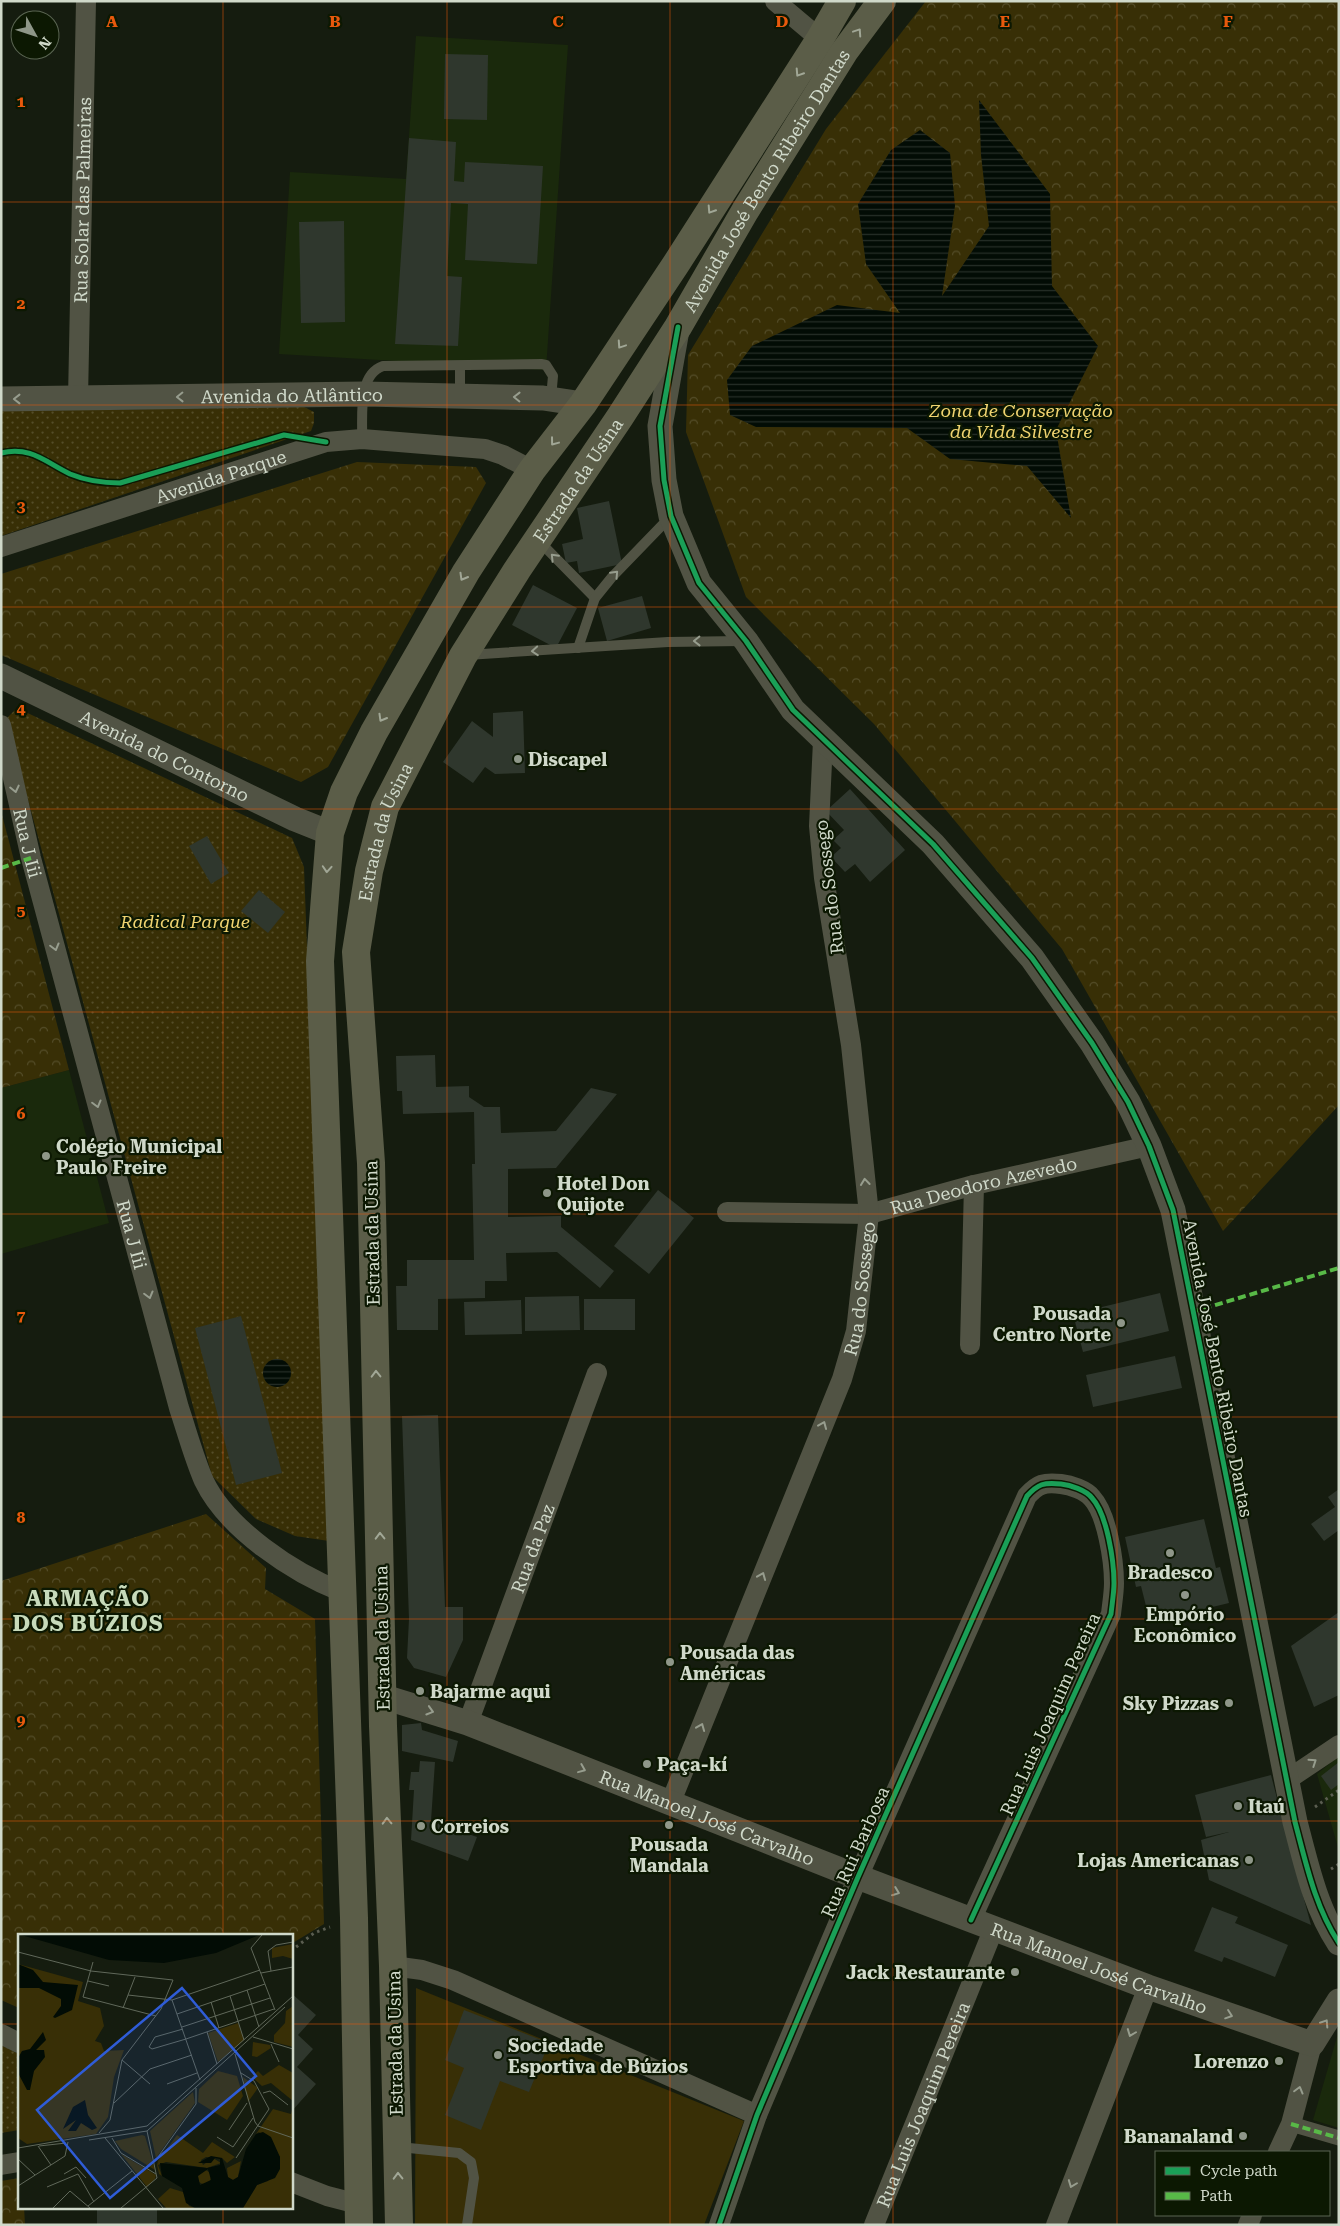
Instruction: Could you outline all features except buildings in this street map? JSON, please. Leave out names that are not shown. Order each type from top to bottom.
[{"type":"main road","name":"Avenida José Bento Ribeiro Dantas","points":[[583,404],[676,264],[820,39],[842,1]]},
{"type":"main road","name":"Avenida José Bento Ribeiro Dantas","points":[[678,327],[745,211],[844,52],[882,1]]},
{"type":"main road","name":"Estrada da Usina","points":[[399,2225],[393,1966],[388,1865],[371,1163],[356,952],[369,871],[385,807],[463,656],[517,570],[678,327]]},
{"type":"main road","name":"Estrada da Usina","points":[[358,2214],[354,1918],[320,961],[330,833],[344,792],[374,732],[486,541],[532,470],[583,404]]},
{"type":"main road","points":[[486,541],[502,544],[510,550],[514,556],[517,570]]},
{"type":"main road","points":[[320,961],[338,966],[346,963],[356,952]]},
{"type":"main road","points":[[352,1877],[361,1884],[372,1886],[382,1878],[388,1865]]},
{"type":"main road","points":[[354,1918],[361,1903],[365,1900],[376,1900],[390,1910]]},
{"type":"street","name":"Rua Solar das Palmeiras","points":[[78,399],[86,1]]},
{"type":"street","points":[[775,1],[820,39]]},
{"type":"street","name":"Avenida José Bento Ribeiro Dantas","points":[[678,327],[660,426],[664,480],[671,516],[699,583],[746,641],[792,710],[933,844],[1032,958],[1092,1043],[1128,1102],[1149,1146],[1173,1210],[1295,1822],[1312,1883],[1328,1927],[1339,1943]]},
{"type":"street","name":"Avenida do Atlântico","points":[[1,399],[364,394],[551,398],[583,404]]},
{"type":"street","name":"Avenida Parque","points":[[1,547],[326,442],[362,439],[485,448],[532,470]]},
{"type":"street","name":"Avenida do Contorno","points":[[1,676],[295,819],[330,833]]},
{"type":"street","name":"Rua J Iii","points":[[1,725],[31,858],[179,1408],[204,1480],[217,1502],[242,1528],[306,1576],[342,1592]]},
{"type":"street","name":"Rua do Sossego","points":[[670,1804],[842,1379],[856,1330],[869,1214],[851,1045],[824,878],[819,826],[823,741]]},
{"type":"street","name":"Rua Deodoro Azevedo","points":[[727,1212],[869,1214],[974,1184],[1149,1146]]},
{"type":"street","points":[[970,1344],[974,1184]]},
{"type":"street","name":"Rua da Paz","points":[[468,1723],[596,1373]]},
{"type":"street","name":"Rua Luis Joaquim Pereira","points":[[874,2225],[983,1924],[1111,1614],[1114,1584],[1112,1557],[1100,1512],[1092,1496],[1068,1485],[1047,1482],[1037,1485],[1028,1496]]},
{"type":"street","name":"Rua Rui Barbosa","points":[[720,2225],[757,2115],[858,1877],[1028,1496]]},
{"type":"street","name":"Rua Manoel José Carvalho","points":[[384,1697],[468,1723],[858,1877],[1148,1987],[1312,2044]]},
{"type":"street","points":[[1287,1780],[1339,1745]]},
{"type":"street","points":[[393,1966],[422,1970],[453,1980],[757,2115]]},
{"type":"street","points":[[1056,2225],[1148,1987]]},
{"type":"street","points":[[1278,2151],[1290,2124],[1312,2044],[1339,2002]]},
{"type":"street","points":[[1,2034],[18,2042]]},
{"type":"street","points":[[1290,2124],[1339,2138]]},
{"type":"street","points":[[1,2165],[18,2162]]},
{"type":"street","points":[[292,2182],[327,2196],[358,2214]]},
{"type":"lane","points":[[362,439],[364,394],[371,374],[375,369],[383,366],[546,365],[553,376],[551,398]]},
{"type":"lane","points":[[460,366],[460,396]]},
{"type":"lane","points":[[578,648],[587,616],[595,598],[612,577],[671,516]]},
{"type":"lane","points":[[538,540],[595,598]]},
{"type":"lane","points":[[463,656],[668,642],[746,641]]},
{"type":"lane","points":[[398,2147],[459,2153],[472,2162],[474,2178],[467,2225]]},
{"type":"path","points":[[292,1950],[314,1933],[354,1918]]},
{"type":"shaded area","points":[[416,36],[568,45],[546,370],[279,354],[290,172],[406,179]]},
{"type":"shaded area","points":[[979,100],[1050,194],[1052,286],[1098,346],[1056,430],[1071,518],[1027,466],[950,459],[907,428],[756,427],[730,415],[727,380],[752,346],[837,305],[900,313],[866,264],[858,204],[891,150],[920,130],[950,153],[955,206],[942,296],[989,226],[981,155]]},
{"type":"shaded area","name":"Colégio Municipal Paulo Freire","points":[[69,1070],[109,1223],[1,1254],[1,1088]]},
{"type":"shaded area","points":[[277,1359],[287,1363],[291,1373],[287,1383],[277,1387],[267,1383],[263,1373],[267,1363]]},
{"type":"shaded area","points":[[1339,1756],[1339,1851],[1317,1774]]},
{"type":"shaded area","points":[[1339,2030],[1339,2128],[1313,2120]]},
{"type":"green space","name":"Zona de Conservação da Vida Silvestre","points":[[926,1],[1339,1],[1339,1105],[1223,1231],[1062,949],[874,724],[746,597],[686,432],[688,355],[826,129]]},
{"type":"green space","points":[[304,407],[314,412],[314,423],[311,431],[1,536],[1,411]]},
{"type":"green space","points":[[357,462],[476,467],[486,483],[328,767],[301,782],[1,655],[1,574]]},
{"type":"green space","name":"Radical Parque","points":[[17,708],[292,838],[304,867],[329,1541],[295,1536],[256,1519],[212,1476],[6,719]]},
{"type":"green space","points":[[1,811],[69,1070],[1,1088]]},
{"type":"green space","points":[[206,1514],[266,1568],[265,1589],[315,1619],[324,1924],[292,1943],[292,1934],[18,1934],[18,2008],[1,2000],[1,1581]]},
{"type":"green space","name":"Sociedade Esportiva de Búzios","points":[[416,1988],[744,2121],[704,2225],[415,2225]]},
{"type":"green space","points":[[1,2045],[18,2054],[18,2130],[1,2133]]},
{"type":"green space","points":[[18,2178],[18,2208],[24,2208],[25,2225],[1,2225],[1,2181]]},
{"type":"marked path","points":[[1,868],[31,858]]},
{"type":"marked path","points":[[1192,1312],[1339,1268]]},
{"type":"marked path","points":[[1291,2124],[1339,2138]]},
{"type":"cycle path","points":[[678,327],[660,426],[664,480],[671,516],[699,583],[746,641],[793,710],[933,844],[1032,958],[1092,1043],[1128,1102],[1149,1146],[1173,1210],[1295,1822],[1317,1900],[1339,1943]]},
{"type":"cycle path","points":[[1,453],[12,451],[29,453],[76,476],[107,483],[120,483],[284,435],[326,442]]},
{"type":"cycle path","points":[[719,2225],[757,2115],[858,1877],[1027,1496],[1042,1485],[1050,1483],[1078,1488],[1089,1495],[1097,1505],[1106,1526],[1114,1574],[1111,1614],[971,1920]]},
{"type":"place","name":"Discapel","points":[[518,759]]},
{"type":"place","name":"Colégio Municipal Paulo Freire","points":[[46,1156]]},
{"type":"place","name":"Hotel Don Quijote","points":[[547,1193]]},
{"type":"place","name":"Pousada Centro Norte","points":[[1121,1323]]},
{"type":"place","name":"Bradesco","points":[[1170,1553]]},
{"type":"place","name":"Empório Econômico","points":[[1185,1595]]},
{"type":"place","name":"Pousada das Américas","points":[[670,1662]]},
{"type":"place","name":"Bajarme aqui","points":[[420,1691]]},
{"type":"place","name":"Sky Pizzas","points":[[1229,1703]]},
{"type":"place","name":"Paça-kí","points":[[647,1764]]},
{"type":"place","name":"Itaú","points":[[1238,1806]]},
{"type":"place","name":"Pousada Mandala","points":[[669,1825]]},
{"type":"place","name":"Correios","points":[[421,1826]]},
{"type":"place","name":"Lojas Americanas","points":[[1249,1860]]},
{"type":"place","name":"Jack Restaurante","points":[[1015,1972]]},
{"type":"place","name":"Sociedade Esportiva de Búzios","points":[[498,2055]]},
{"type":"place","name":"Lorenzo","points":[[1279,2061]]},
{"type":"place","name":"Bananaland","points":[[1243,2136]]},
{"type":"district","name":"ARMAÇÃO DOS BÚZIOS","points":[[88,1610]]}]
